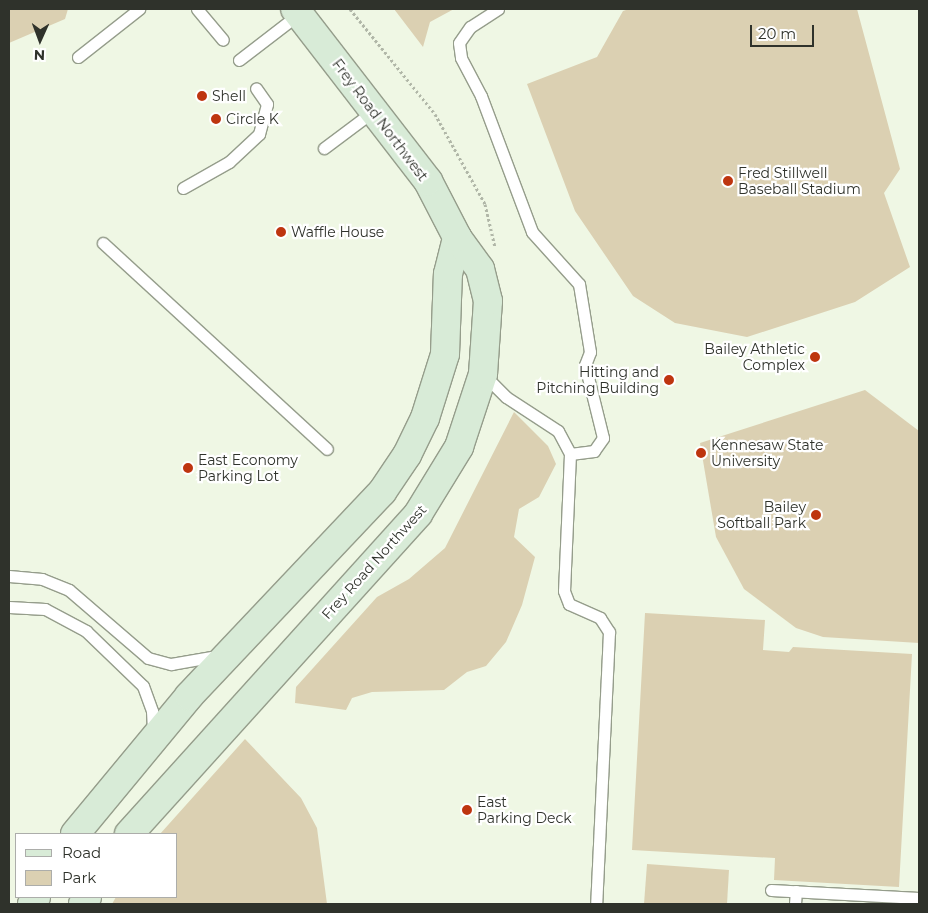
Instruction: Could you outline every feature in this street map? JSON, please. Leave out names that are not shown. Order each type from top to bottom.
[{"type":"main road","name":"Frey Road Northwest","points":[[130,833],[418,514],[459,447],[483,374],[486,285],[457,237],[428,181],[297,11]]},
{"type":"main road","points":[[76,833],[151,740],[231,651],[370,506],[407,455],[425,418],[445,354],[448,274],[457,237]]},
{"type":"lane","points":[[78,57],[139,9]]},
{"type":"lane","points":[[197,9],[223,40]]},
{"type":"lane","points":[[498,9],[470,27],[459,43],[460,58],[481,96],[532,232],[579,284],[590,352],[585,365],[603,438],[594,450],[570,454]]},
{"type":"lane","points":[[240,60],[297,11]]},
{"type":"lane","points":[[183,188],[229,162],[259,134],[267,104],[256,88]]},
{"type":"lane","points":[[324,148],[375,110]]},
{"type":"lane","points":[[103,243],[327,449]]},
{"type":"lane","points":[[483,374],[506,397],[558,431],[570,454],[564,591],[569,604],[600,618],[609,632],[596,904]]},
{"type":"lane","points":[[9,576],[42,580],[69,590],[137,651],[158,662],[187,664],[231,651]]},
{"type":"lane","points":[[9,607],[45,608],[71,620],[135,676],[152,711],[151,740]]},
{"type":"lane","points":[[771,890],[919,898]]},
{"type":"lane","points":[[795,904],[796,891]]},
{"type":"path","points":[[350,9],[390,60]]},
{"type":"green space","points":[[9,9],[68,9],[65,19],[9,43]]},
{"type":"green space","points":[[394,9],[454,9],[430,22],[423,47]]},
{"type":"green space","name":"Fred Stillwell Baseball Stadium","points":[[629,9],[857,9],[900,169],[884,193],[910,267],[855,302],[747,337],[675,323],[633,296],[575,211],[527,84],[597,57],[623,11]]},
{"type":"green space","name":"Bailey Softball Park","points":[[865,390],[919,431],[919,643],[823,637],[796,628],[744,589],[716,537],[700,443]]},
{"type":"green space","points":[[514,412],[548,446],[556,464],[539,497],[519,509],[514,537],[535,557],[522,605],[506,642],[486,666],[467,672],[444,690],[372,692],[352,698],[346,710],[295,703],[296,687],[377,597],[409,579],[445,548]]},
{"type":"green space","points":[[645,613],[765,620],[763,650],[789,652],[793,647],[912,654],[899,887],[774,880],[775,858],[632,850]]},
{"type":"green space","points":[[245,739],[301,798],[317,828],[327,904],[112,904],[115,898],[178,898],[178,833],[161,833]]},
{"type":"green space","points":[[647,864],[729,870],[727,904],[644,904]]},
{"type":"place","name":"Shell","points":[[202,96]]},
{"type":"place","name":"Circle K","points":[[216,119]]},
{"type":"place","name":"Fred Stillwell Baseball Stadium","points":[[728,181]]},
{"type":"place","name":"Waffle House","points":[[281,232]]},
{"type":"place","name":"Bailey Athletic Complex","points":[[815,357]]},
{"type":"place","name":"Hitting and Pitching Building","points":[[669,380]]},
{"type":"place","name":"Kennesaw State University","points":[[701,453]]},
{"type":"place","name":"East Economy Parking Lot","points":[[188,468]]},
{"type":"place","name":"Bailey Softball Park","points":[[816,515]]},
{"type":"place","name":"East Parking Deck","points":[[467,810]]}]
